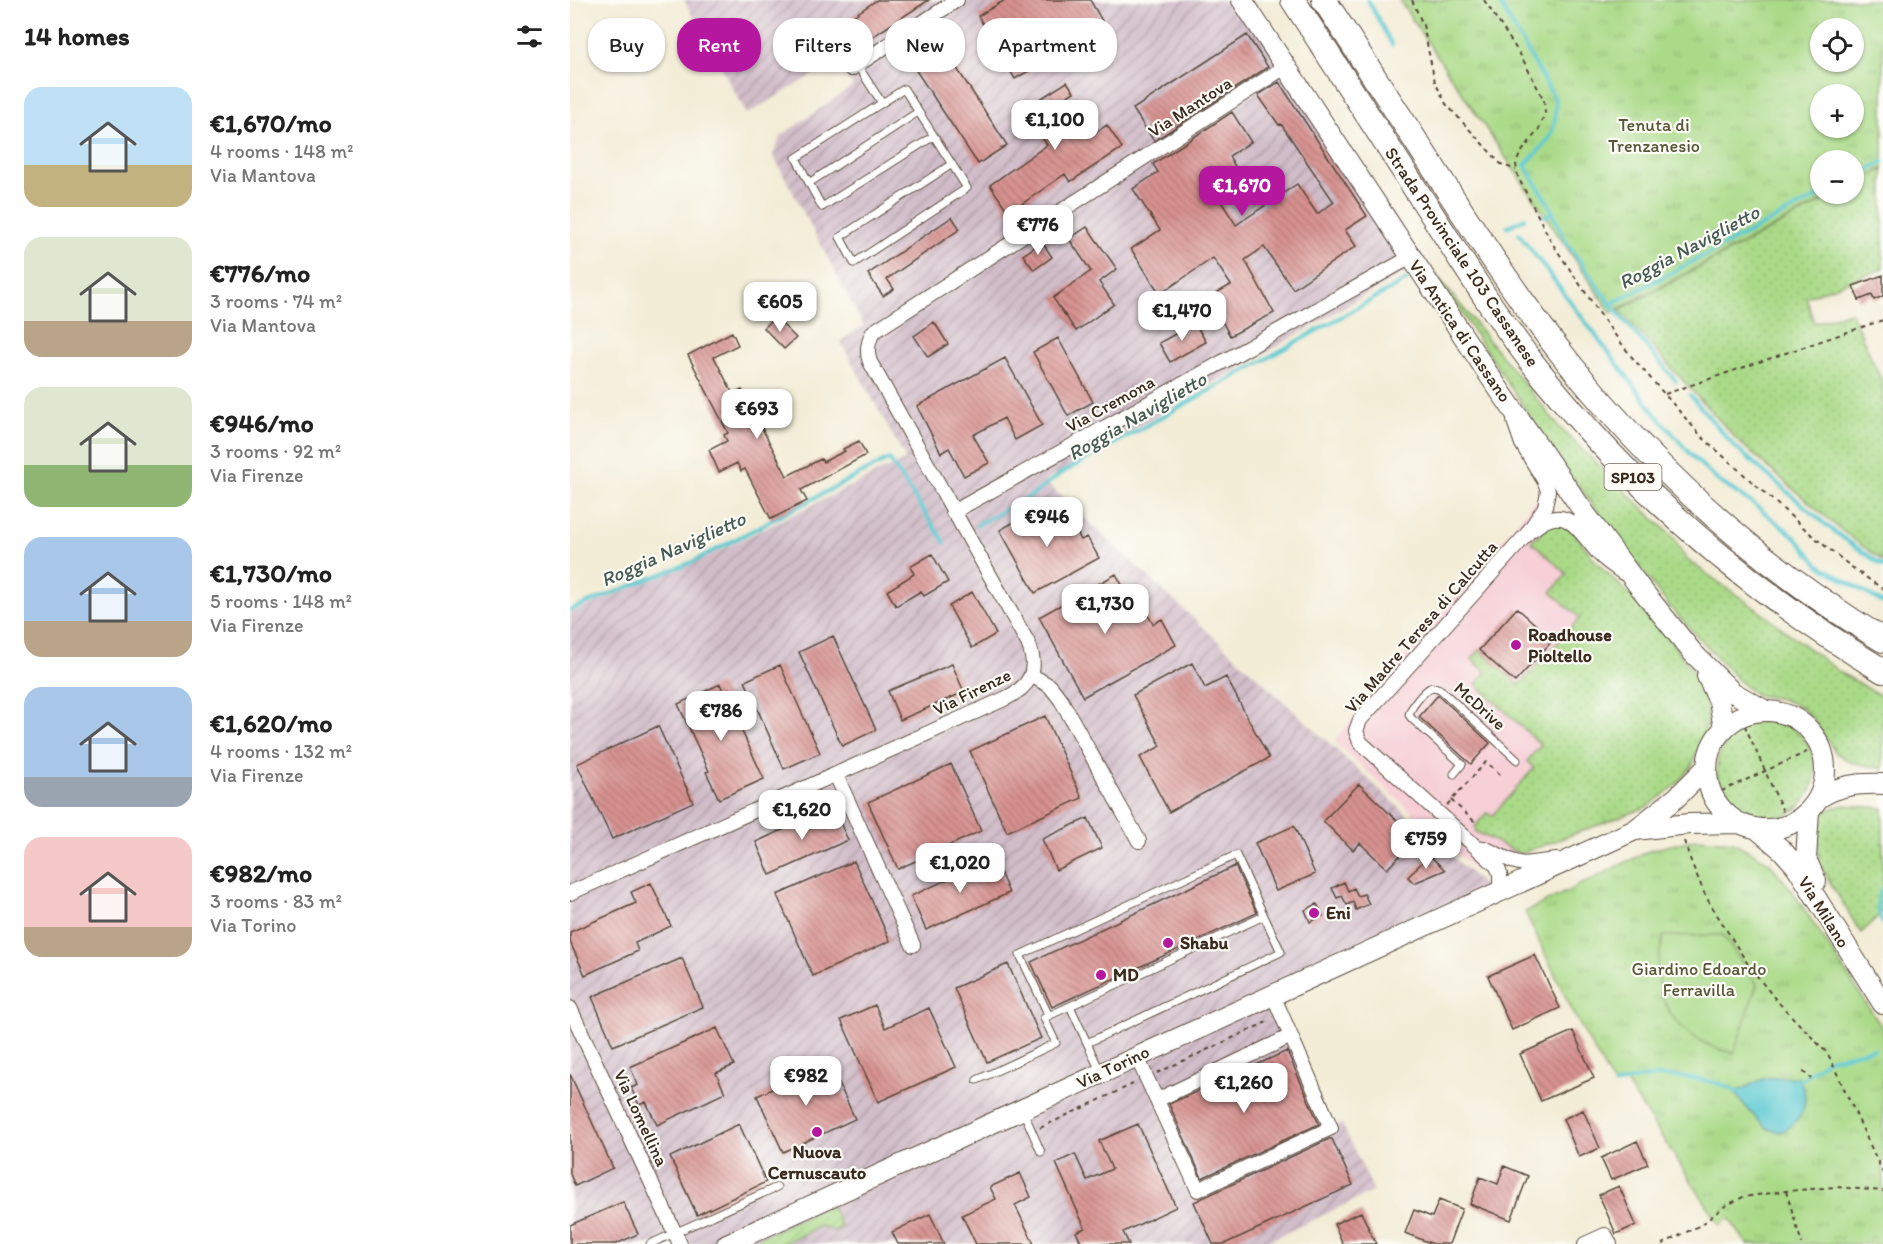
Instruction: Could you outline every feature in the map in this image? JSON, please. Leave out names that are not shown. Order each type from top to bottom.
[{"type":"highway","name":"SP103","points":[[1275,0],[1353,113],[1439,227]]},
{"type":"highway","name":"Strada Provinciale 103 Cassanese","points":[[1293,0],[1495,312],[1540,373],[1595,438],[1641,486],[1749,580],[1818,630],[1883,671]]},
{"type":"highway","name":"Strada Provinciale 103 Cassanese","points":[[1324,0],[1466,219],[1527,307],[1572,366],[1620,422],[1715,518],[1765,559],[1833,608],[1883,640]]},
{"type":"highway","name":"SP103","points":[[1339,0],[1466,219]]},
{"type":"street","points":[[873,55],[957,0]]},
{"type":"street","name":"Via Antica di Cassano","points":[[1242,0],[1509,404],[1584,512],[1638,585],[1693,653],[1732,692],[1766,711]]},
{"type":"street","name":"Via Mantova","points":[[873,332],[1285,67]]},
{"type":"street","name":"Via Cremona","points":[[953,512],[1411,257]]},
{"type":"street","name":"Via Firenze","points":[[570,893],[1016,694],[1023,689],[1031,675],[1032,659],[1028,643],[870,362],[867,346],[873,332]]},
{"type":"street","name":"Via Madre Teresa di Calcutta","points":[[1509,404],[1522,444],[1548,488],[1547,504],[1527,534],[1357,725],[1356,734],[1360,742],[1439,813],[1512,861],[1526,865],[1575,857]]},
{"type":"street","name":"Via Madre Teresa di Calcutta","points":[[1527,534],[1548,519],[1568,519],[1576,525],[1601,556],[1638,585]]},
{"type":"street","name":"Via Antica di Cassano","points":[[1693,653],[1717,694],[1724,729]]},
{"type":"street","points":[[1031,675],[1050,686],[1061,700],[1139,842]]},
{"type":"street","points":[[1713,795],[1707,766],[1712,746],[1724,729],[1741,717],[1753,712],[1766,711],[1779,712],[1796,719],[1810,730],[1822,752],[1845,774],[1876,784]]},
{"type":"street","name":"Via Milano","points":[[1822,752],[1825,780],[1814,804],[1806,855],[1808,865],[1883,984]]},
{"type":"street","points":[[1635,830],[1676,798],[1707,766]]},
{"type":"street","points":[[836,775],[913,945]]},
{"type":"street","points":[[1635,830],[1683,824],[1772,829],[1789,825],[1837,788],[1876,784]]},
{"type":"street","name":"Via Milano","points":[[1713,795],[1724,811],[1782,850],[1796,866],[1883,1004]]},
{"type":"street","name":"Via Torino","points":[[727,1244],[1635,830]]},
{"type":"street","name":"Via Madre Teresa di Calcutta","points":[[1472,835],[1498,868],[1500,891]]},
{"type":"street","points":[[1137,1057],[1198,1190],[1331,1128],[1273,995]]},
{"type":"street","name":"Via Lomellina","points":[[570,1008],[677,1238]]},
{"type":"street","points":[[1156,1100],[1291,1036]]},
{"type":"street","points":[[1585,1244],[1607,1239]]},
{"type":"lane","points":[[858,72],[882,103]]},
{"type":"lane","points":[[934,136],[822,207],[796,158],[904,88],[967,188],[855,263],[840,237],[951,164]]},
{"type":"lane","points":[[809,183],[918,112]]},
{"type":"lane","name":"McDrive","points":[[1454,774],[1462,764],[1409,715],[1410,709],[1433,687],[1440,689],[1517,760]]},
{"type":"lane","points":[[1049,1016],[1020,955],[1236,855],[1281,952],[1088,1043]]},
{"type":"lane","points":[[977,1080],[1056,1043],[1044,1018],[1264,916]]},
{"type":"lane","points":[[1070,1006],[1101,1073]]},
{"type":"lane","points":[[1022,1109],[1041,1152]]},
{"type":"lane","points":[[650,1244],[677,1238],[777,1187]]},
{"type":"path","points":[[1412,0],[1423,25],[1435,82],[1446,104],[1501,164],[1516,170]]},
{"type":"path","points":[[1484,0],[1521,56],[1544,100],[1545,113],[1539,129],[1520,154],[1516,164],[1518,177],[1552,243],[1606,323],[1631,356],[1702,438],[1814,537],[1883,589]]},
{"type":"path","points":[[1665,394],[1883,320]]},
{"type":"path","points":[[1741,717],[1789,825]]},
{"type":"path","points":[[1713,795],[1766,770],[1822,752]]},
{"type":"path","points":[[1439,813],[1486,762],[1502,776]]},
{"type":"path","points":[[1451,800],[1474,821],[1472,835]]},
{"type":"path","points":[[1683,824],[1686,848],[1711,905],[1749,966],[1777,1001],[1827,1054],[1883,1173]]},
{"type":"path","points":[[1032,1131],[1281,1015]]},
{"type":"path","points":[[1803,1071],[1811,1079]]},
{"type":"path","points":[[1662,1244],[1701,1225],[1725,1206],[1743,1197],[1836,1187],[1883,1191]]},
{"type":"path","points":[[1786,1191],[1802,1244]]},
{"type":"shaded area","points":[[684,0],[1252,0],[1424,261],[1044,481],[1492,893],[1273,995],[1332,1128],[1342,1124],[1374,1191],[1262,1244],[570,1244],[570,613],[692,564],[906,459],[840,341],[864,326],[773,155],[781,136],[853,86],[843,72],[873,72],[873,18],[773,18],[773,72],[818,72],[747,114],[724,72],[761,72],[761,18],[694,18]]},
{"type":"shaded area","points":[[1542,491],[1563,525],[1594,590],[1526,852],[1473,868],[1334,741]]},
{"type":"green space","name":"Tenuta di Trenzanesio","points":[[1399,0],[1883,0],[1883,168],[1864,178],[1864,150],[1810,150],[1810,204],[1817,204],[1611,313]]},
{"type":"green space","points":[[1883,169],[1883,269],[1806,297],[1814,323],[1851,312],[1883,384],[1883,561],[1836,526],[1738,441],[1619,310],[1818,204],[1864,204],[1864,179]]},
{"type":"green space","points":[[1433,271],[1560,428],[1674,538],[1686,559],[1841,673],[1883,697],[1883,769],[1850,762],[1836,753],[1813,719],[1802,708],[1782,699],[1756,695],[1742,684],[1669,606],[1562,464]]},
{"type":"green space","points":[[1558,523],[1572,529],[1596,562],[1660,625],[1699,681],[1707,707],[1707,724],[1692,766],[1676,785],[1647,807],[1520,854],[1476,832],[1475,826],[1487,813],[1492,816],[1534,768],[1527,761],[1541,745],[1476,684],[1486,672],[1472,659],[1479,650],[1519,685],[1580,618],[1551,592],[1567,574],[1531,541],[1550,525]]},
{"type":"green space","points":[[1766,721],[1776,722],[1793,729],[1807,743],[1814,760],[1814,780],[1807,797],[1793,811],[1776,818],[1766,819],[1756,818],[1739,811],[1725,797],[1718,780],[1717,770],[1718,760],[1725,743],[1739,729],[1756,722]]},
{"type":"green space","points":[[1844,805],[1883,808],[1883,911],[1861,933],[1819,864],[1817,815]]},
{"type":"green space","name":"Giardino Edoardo Ferravilla","points":[[1696,839],[1733,842],[1769,862],[1793,892],[1883,1029],[1883,1244],[1747,1244],[1729,1218],[1720,1225],[1625,1081],[1613,1084],[1575,1016],[1525,912],[1651,850]]},
{"type":"green space","points":[[1723,935],[1757,984],[1734,1053],[1704,1043],[1680,1025],[1664,1001],[1658,969],[1664,936]]},
{"type":"green space","points":[[831,1204],[841,1227],[834,1231],[821,1226],[782,1244],[746,1244]]},
{"type":"water","points":[[1797,1077],[1804,1091],[1804,1106],[1799,1118],[1789,1128],[1783,1130],[1767,1128],[1737,1096],[1736,1092],[1765,1078]]},
{"type":"building","points":[[877,0],[929,0],[901,18],[885,18],[885,29],[873,36],[873,18],[850,18]]},
{"type":"building","points":[[1005,0],[1090,0],[1100,18],[979,18],[978,16]]},
{"type":"building","points":[[1247,35],[1268,67],[1154,141],[1133,109]]},
{"type":"building","points":[[917,72],[959,72],[1007,145],[978,164]]},
{"type":"building","points":[[1011,72],[1027,72],[1015,79]]},
{"type":"building","points":[[1067,82],[1074,92],[1064,98],[1088,137],[1107,125],[1122,148],[1070,182],[1065,174],[1009,213],[990,185],[1047,145],[1029,117],[1031,116],[1026,108]]},
{"type":"building","points":[[1279,82],[1367,216],[1345,230],[1356,246],[1293,289],[1264,247],[1245,260],[1274,313],[1230,336],[1209,297],[1231,285],[1213,258],[1160,294],[1131,249],[1160,230],[1133,189],[1158,172],[1153,164],[1232,112],[1251,142],[1229,156],[1236,168],[1210,184],[1236,225],[1297,184],[1317,214],[1334,202],[1281,124],[1279,125],[1258,95]]},
{"type":"building","points":[[952,217],[960,229],[887,279],[894,289],[883,296],[868,274]]},
{"type":"building","points":[[1087,227],[1117,269],[1099,282],[1114,304],[1076,331],[1053,298],[1091,271],[1069,239]]},
{"type":"building","points":[[1042,242],[1052,257],[1034,270],[1023,255]]},
{"type":"building","points":[[1883,275],[1883,296],[1874,300],[1872,295],[1859,300],[1853,286]]},
{"type":"building","points":[[775,317],[796,338],[784,349],[764,328]]},
{"type":"building","points":[[934,322],[948,344],[928,357],[914,336]]},
{"type":"building","points":[[1195,323],[1206,342],[1170,362],[1159,343]]},
{"type":"building","points":[[732,332],[738,345],[714,357],[733,394],[742,390],[787,476],[821,459],[823,462],[859,441],[866,455],[801,490],[807,501],[771,519],[745,469],[741,471],[737,463],[719,472],[709,450],[727,441],[724,435],[728,433],[688,355]]},
{"type":"building","points":[[1058,338],[1093,402],[1068,416],[1033,352]]},
{"type":"building","points":[[1005,358],[1042,425],[1015,440],[1004,418],[973,435],[989,463],[964,476],[949,448],[941,453],[917,406]]},
{"type":"building","points":[[1048,503],[1060,524],[1070,519],[1081,540],[1087,537],[1099,558],[1035,593],[1000,530]]},
{"type":"building","points":[[932,554],[948,582],[924,596],[921,591],[896,606],[887,591],[914,574],[910,567]]},
{"type":"building","points":[[1116,574],[1131,601],[1138,597],[1153,624],[1162,619],[1176,645],[1083,697],[1039,617]]},
{"type":"building","points":[[972,592],[996,634],[972,648],[949,606]]},
{"type":"building","name":"Roadhouse Pioltello","points":[[1517,608],[1553,640],[1515,682],[1479,650]]},
{"type":"building","points":[[833,636],[876,730],[842,746],[799,652]]},
{"type":"building","points":[[1192,663],[1205,688],[1226,677],[1269,758],[1169,812],[1140,757],[1161,746],[1133,695]]},
{"type":"building","points":[[952,664],[964,692],[900,720],[888,691]]},
{"type":"building","points":[[780,665],[820,753],[784,769],[745,681]]},
{"type":"building","points":[[720,684],[764,779],[719,799],[706,772],[709,771],[678,704]]},
{"type":"building","points":[[1438,695],[1490,743],[1471,764],[1419,717]]},
{"type":"building","points":[[1045,716],[1082,798],[1007,832],[970,751]]},
{"type":"building","points":[[658,726],[693,802],[612,839],[577,764]]},
{"type":"building","points":[[951,764],[981,831],[898,869],[868,802]]},
{"type":"building","points":[[1359,784],[1416,839],[1387,869],[1360,843],[1353,850],[1323,821]]},
{"type":"building","points":[[833,807],[848,840],[770,875],[756,842]]},
{"type":"building","points":[[1088,818],[1102,848],[1056,870],[1042,839]]},
{"type":"building","points":[[1294,826],[1315,874],[1276,891],[1255,843]]},
{"type":"building","points":[[1429,855],[1445,870],[1414,883],[1408,877]]},
{"type":"building","points":[[994,858],[1009,893],[926,930],[911,896]]},
{"type":"building","points":[[854,861],[890,941],[813,976],[777,895]]},
{"type":"building","points":[[1235,866],[1257,913],[1052,1007],[1031,962]]},
{"type":"building","points":[[1344,882],[1348,891],[1354,888],[1358,896],[1364,894],[1369,904],[1356,910],[1353,902],[1347,905],[1342,896],[1337,898],[1332,888]]},
{"type":"building","points":[[651,883],[671,926],[635,943],[638,951],[585,975],[570,942],[570,932],[636,903],[631,892]]},
{"type":"building","name":"Eni","points":[[1317,904],[1323,916],[1310,922],[1305,910]]},
{"type":"building","points":[[1535,955],[1560,1008],[1512,1030],[1488,976]]},
{"type":"building","points":[[682,958],[703,1007],[613,1046],[592,997]]},
{"type":"building","points":[[1008,964],[1041,1038],[987,1062],[954,988]]},
{"type":"building","points":[[875,1005],[885,1028],[929,1008],[956,1067],[878,1102],[841,1020]]},
{"type":"building","points":[[717,1028],[734,1065],[716,1073],[725,1093],[657,1125],[646,1102],[639,1105],[631,1088],[638,1085],[630,1067]]},
{"type":"building","points":[[1573,1031],[1594,1078],[1541,1101],[1520,1054]]},
{"type":"building","points":[[1287,1051],[1319,1124],[1202,1178],[1169,1104]]},
{"type":"building","points":[[829,1062],[855,1119],[783,1152],[757,1096]]},
{"type":"building","points":[[570,1074],[613,1168],[575,1186],[570,1174]]},
{"type":"building","points":[[1583,1110],[1600,1148],[1579,1157],[1563,1119]]},
{"type":"building","points":[[739,1124],[766,1182],[697,1215],[670,1157]]},
{"type":"building","points":[[1138,1124],[1176,1207],[1123,1232],[1129,1244],[1082,1244],[1076,1232],[1085,1228],[1056,1163],[1075,1154],[1087,1180],[1112,1169],[1099,1141]]},
{"type":"building","points":[[1332,1139],[1353,1185],[1224,1244],[1213,1244],[1194,1202]]},
{"type":"building","points":[[1637,1141],[1648,1164],[1611,1180],[1601,1158]]},
{"type":"building","points":[[1504,1166],[1528,1176],[1511,1220],[1470,1204],[1480,1177],[1498,1184]]},
{"type":"building","points":[[1020,1173],[1031,1197],[1015,1205],[1034,1244],[976,1244],[962,1215],[996,1199],[990,1187]]},
{"type":"building","points":[[1619,1186],[1636,1225],[1616,1234],[1599,1195]]},
{"type":"building","points":[[1439,1200],[1462,1209],[1449,1244],[1433,1244],[1405,1233],[1414,1210],[1432,1217]]},
{"type":"building","points":[[623,1202],[638,1234],[616,1244],[570,1244],[570,1225]]},
{"type":"building","points":[[1361,1212],[1376,1244],[1343,1244],[1334,1224]]},
{"type":"building","points":[[930,1214],[944,1244],[898,1244],[892,1232]]},
{"type":"waterway","points":[[1368,0],[1392,45]]},
{"type":"waterway","points":[[1498,0],[1555,99],[1555,121],[1550,136],[1525,165],[1548,203],[1566,242],[1611,305],[1676,381]]},
{"type":"waterway","name":"Roggia Naviglietto","points":[[1864,172],[1883,162]]},
{"type":"waterway","name":"Roggia Naviglietto","points":[[1611,304],[1810,201]]},
{"type":"waterway","name":"Roggia Naviglietto","points":[[1544,216],[1553,213]]},
{"type":"waterway","name":"Roggia Naviglietto","points":[[1507,227],[1525,218]]},
{"type":"waterway","points":[[1519,234],[1653,411],[1692,456],[1717,480],[1755,505],[1795,537],[1819,565],[1883,603]]},
{"type":"waterway","name":"Roggia Naviglietto","points":[[977,525],[1034,494],[1060,474],[1407,280]]},
{"type":"waterway","points":[[1690,395],[1734,446],[1832,530],[1883,566]]},
{"type":"waterway","name":"Roggia Naviglietto","points":[[570,610],[692,562],[889,459],[945,543]]},
{"type":"waterway","points":[[1883,887],[1878,905],[1883,924]]},
{"type":"waterway","points":[[1797,1083],[1828,1059],[1874,1049]]},
{"type":"waterway","points":[[1615,1085],[1641,1078],[1669,1076],[1710,1081],[1740,1093]]},
{"type":"place","name":"Roadhouse Pioltello","points":[[1516,645]]},
{"type":"place","name":"Eni","points":[[1314,913]]},
{"type":"place","name":"Shabu","points":[[1168,943]]},
{"type":"place","name":"MD","points":[[1101,975]]},
{"type":"place","name":"Nuova Cernuscauto","points":[[817,1132]]}]
